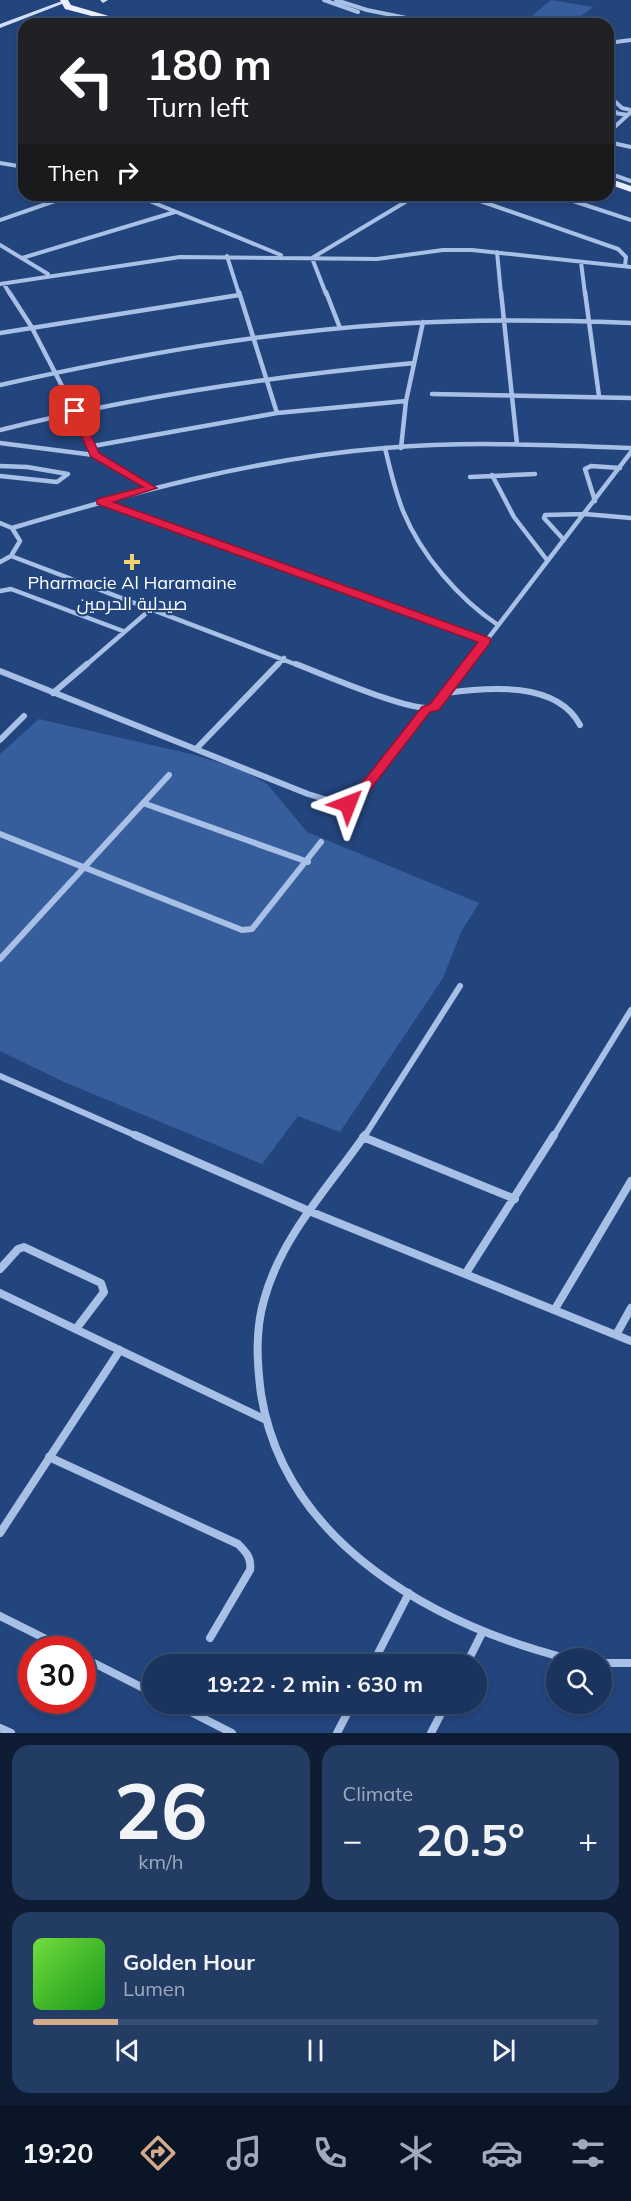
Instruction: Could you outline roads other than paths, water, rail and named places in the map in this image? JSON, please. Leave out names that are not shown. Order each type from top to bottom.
[{"type":"main road","points":[[35,15],[64,1],[78,8],[112,18]]},
{"type":"main road","points":[[25,18],[103,1],[105,10],[120,18]]},
{"type":"main road","points":[[0,26],[18,20]]},
{"type":"main road","points":[[614,183],[631,189]]},
{"type":"street","points":[[324,0],[351,10],[389,18]]},
{"type":"street","points":[[336,0],[367,10],[406,18]]},
{"type":"street","points":[[614,44],[631,42]]},
{"type":"street","points":[[614,101],[630,113]]},
{"type":"street","points":[[615,113],[621,107]]},
{"type":"street","points":[[615,113],[630,113]]},
{"type":"street","points":[[614,128],[630,113]]},
{"type":"street","points":[[614,143],[631,147]]},
{"type":"street","points":[[0,163],[18,166]]},
{"type":"street","points":[[0,170],[14,165]]},
{"type":"street","points":[[614,175],[631,181]]},
{"type":"street","points":[[0,220],[55,201]]},
{"type":"street","points":[[150,201],[284,256]]},
{"type":"street","points":[[312,258],[407,201]]},
{"type":"street","points":[[480,201],[618,249],[626,257],[625,266]]},
{"type":"street","points":[[573,201],[631,220]]},
{"type":"street","points":[[22,258],[176,211]]},
{"type":"street","points":[[0,245],[48,275]]},
{"type":"street","points":[[94,455],[93,446],[55,372],[30,326],[2,284],[48,275],[180,257],[284,256],[384,259],[443,250],[497,252],[631,267]]},
{"type":"street","points":[[497,252],[517,444]]},
{"type":"street","points":[[227,256],[277,413]]},
{"type":"street","points":[[312,258],[340,328]]},
{"type":"street","points":[[581,262],[599,396]]},
{"type":"street","points":[[0,333],[30,326],[239,295]]},
{"type":"street","points":[[0,384],[55,372],[252,338],[340,328],[503,318],[631,323]]},
{"type":"street","points":[[401,447],[406,401],[423,322]]},
{"type":"street","points":[[0,430],[75,411],[266,378],[414,363]]},
{"type":"street","points":[[432,394],[631,398]]},
{"type":"street","points":[[93,446],[277,413],[406,401]]},
{"type":"street","points":[[0,443],[94,455],[152,488]]},
{"type":"street","points":[[11,556],[399,703],[426,709],[435,707],[595,501],[631,450],[517,444],[385,448],[278,463],[152,488],[12,528]]},
{"type":"street","points":[[385,448],[396,495],[411,529],[481,616],[498,625]]},
{"type":"street","points":[[0,466],[27,467],[68,474],[67,477],[57,482],[0,476]]},
{"type":"street","points":[[595,501],[585,470],[591,466],[620,468]]},
{"type":"street","points":[[470,477],[535,474]]},
{"type":"street","points":[[492,475],[514,517],[547,560]]},
{"type":"street","points":[[101,502],[486,640]]},
{"type":"street","points":[[564,540],[544,518],[545,515],[585,513],[631,518]]},
{"type":"street","points":[[0,523],[12,528],[20,542],[11,556],[0,562]]},
{"type":"street","points":[[0,591],[11,589],[123,631]]},
{"type":"street","points":[[53,693],[151,609]]},
{"type":"street","points":[[196,749],[284,658]]},
{"type":"street","points":[[0,671],[308,794],[348,804],[354,801],[371,781],[426,709]]},
{"type":"street","points":[[446,693],[490,688],[541,697],[573,711],[580,725]]},
{"type":"street","points":[[0,740],[24,716]]},
{"type":"street","points":[[0,959],[83,866],[169,776]]},
{"type":"street","points":[[143,803],[308,862]]},
{"type":"street","points":[[0,834],[242,930],[252,929],[308,862],[321,842]]},
{"type":"street","points":[[460,986],[363,1137],[309,1211],[268,1286],[256,1338],[257,1365],[264,1419],[282,1463],[299,1493],[319,1520],[380,1572],[409,1593],[483,1631],[512,1643],[546,1653]]},
{"type":"street","points":[[466,1273],[515,1200],[631,1010]]},
{"type":"street","points":[[0,1076],[309,1211],[631,1341]]},
{"type":"street","points":[[363,1137],[515,1200]]},
{"type":"street","points":[[555,1309],[631,1181]]},
{"type":"street","points":[[0,1269],[18,1249],[24,1247],[101,1283],[104,1292],[76,1329]]},
{"type":"street","points":[[0,1293],[264,1419]]},
{"type":"street","points":[[616,1335],[631,1308]]},
{"type":"street","points":[[0,1533],[120,1350]]},
{"type":"street","points":[[49,1457],[238,1544],[245,1550],[251,1561],[250,1570],[210,1638]]},
{"type":"street","points":[[378,1654],[409,1593]]},
{"type":"street","points":[[0,1616],[40,1636]]},
{"type":"street","points":[[472,1654],[483,1631]]},
{"type":"street","points":[[612,1663],[631,1663]]},
{"type":"street","points":[[96,1664],[142,1687]]},
{"type":"street","points":[[195,1714],[232,1733]]},
{"type":"street","points":[[337,1733],[347,1714]]},
{"type":"street","points":[[431,1733],[441,1714]]},
{"type":"street","points":[[0,1728],[10,1733]]},
{"type":"place","name":"Pharmacie Al Haramaine صيدلية الحرمين","points":[[132,562]]}]
